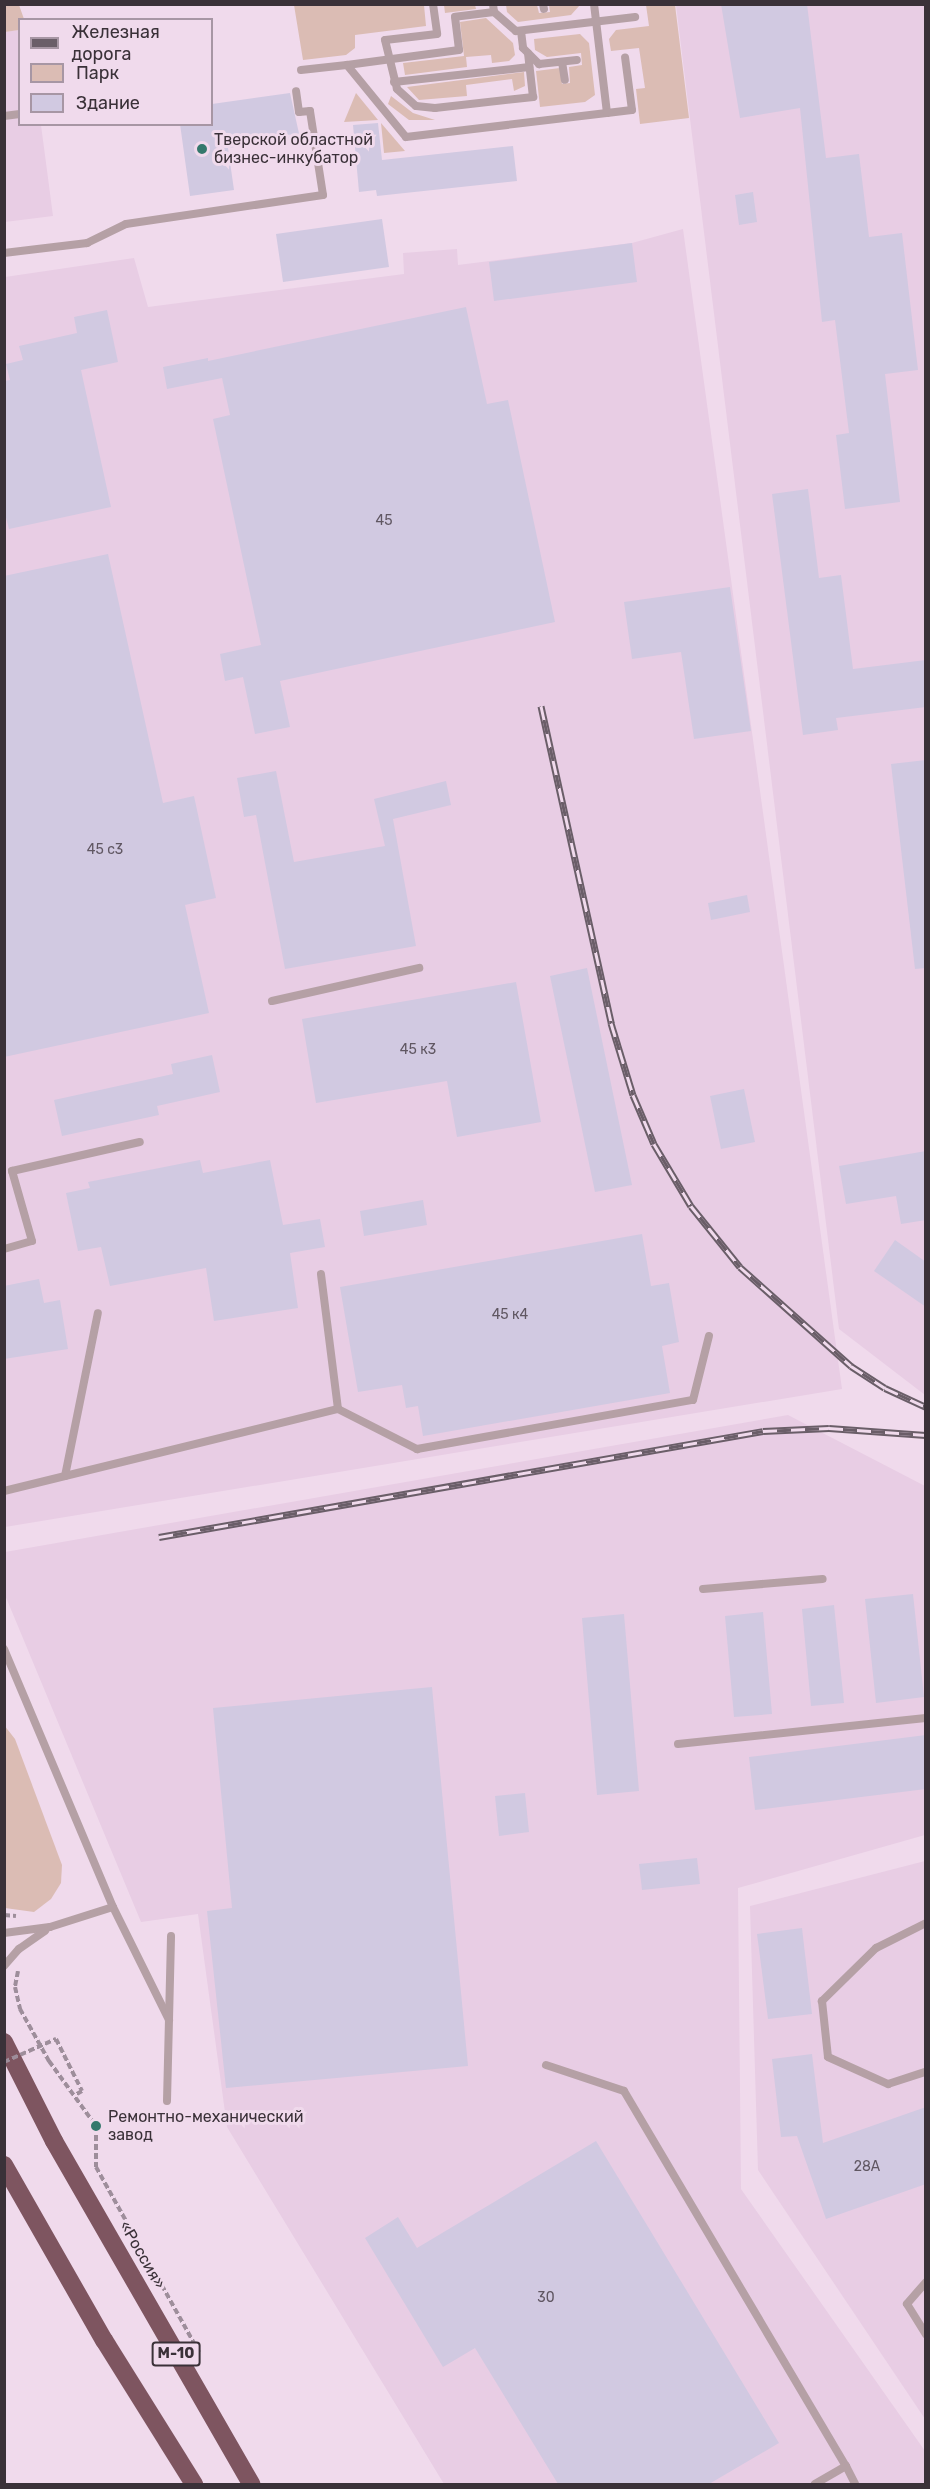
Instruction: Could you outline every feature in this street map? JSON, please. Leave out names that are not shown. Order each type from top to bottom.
[{"type":"highway","name":"«Россия»","points":[[4,2042],[54,2141],[251,2484]]},
{"type":"highway","points":[[4,2165],[104,2340],[194,2484]]},
{"type":"lane","points":[[433,4],[437,34],[385,40],[387,59],[394,82],[405,99],[425,109],[533,97],[528,53]]},
{"type":"lane","points":[[594,4],[607,113]]},
{"type":"lane","points":[[301,70],[459,50],[455,17],[493,8],[516,31],[635,17]]},
{"type":"lane","points":[[521,31],[523,48],[539,64],[577,60]]},
{"type":"lane","points":[[347,65],[406,137],[632,110],[625,57]]},
{"type":"lane","points":[[562,62],[565,80]]},
{"type":"lane","points":[[394,82],[529,67]]},
{"type":"lane","points":[[4,253],[87,243],[126,224],[323,195],[310,111],[299,112],[296,91]]},
{"type":"lane","points":[[272,1001],[419,968]]},
{"type":"lane","points":[[4,1249],[32,1241],[12,1171],[140,1142]]},
{"type":"lane","points":[[321,1274],[338,1409]]},
{"type":"lane","points":[[65,1476],[98,1313]]},
{"type":"lane","points":[[4,1491],[338,1409],[417,1449],[693,1400],[709,1336]]},
{"type":"lane","points":[[703,1588],[823,1579]]},
{"type":"lane","points":[[4,1649],[113,1908],[169,2019]]},
{"type":"lane","points":[[678,1744],[926,1718]]},
{"type":"lane","points":[[4,1934],[50,1927],[113,1908]]},
{"type":"lane","points":[[926,1923],[876,1948],[822,2001],[828,2057],[888,2084],[926,2072]]},
{"type":"lane","points":[[4,1966],[19,1949],[50,1927]]},
{"type":"lane","points":[[167,2101],[171,1936]]},
{"type":"lane","points":[[546,2065],[624,2091],[855,2484]]},
{"type":"lane","points":[[926,2282],[907,2304],[926,2334]]},
{"type":"lane","points":[[815,2484],[846,2466]]},
{"type":"path","points":[[20,1964],[15,1987],[20,2008],[49,2061],[96,2126],[96,2167],[200,2354]]},
{"type":"path","points":[[4,2062],[56,2039],[82,2091],[75,2095]]},
{"type":"shaded area","points":[[676,5],[925,5],[925,1395],[839,1329]]},
{"type":"shaded area","points":[[18,30],[18,126],[41,126],[53,216],[5,222],[4,32]]},
{"type":"shaded area","points":[[683,229],[842,1389],[5,1527],[5,277],[134,258],[148,307],[404,274],[403,253],[457,249],[458,265],[632,243]]},
{"type":"shaded area","points":[[788,1415],[925,1486],[925,1835],[738,1888],[741,2189],[925,2451],[925,2484],[444,2484],[227,2127],[198,1914],[141,1922],[5,1595],[5,1552]]},
{"type":"shaded area","points":[[925,1861],[925,2419],[758,2170],[750,1906]]},
{"type":"green space","points":[[4,5],[19,5],[24,18],[18,18],[18,30],[5,32]]},
{"type":"green space","points":[[294,5],[424,5],[426,26],[355,35],[355,48],[346,55],[303,60]]},
{"type":"green space","points":[[444,5],[475,5],[476,9],[445,13]]},
{"type":"green space","points":[[506,5],[537,5],[539,13],[550,12],[549,5],[580,5],[571,15],[518,22],[507,12]]},
{"type":"green space","points":[[646,5],[675,5],[689,118],[640,124],[636,89],[645,88],[639,48],[611,51],[609,39],[616,30],[649,26]]},
{"type":"green space","points":[[486,18],[513,43],[515,55],[509,61],[492,63],[491,55],[466,57],[467,67],[405,75],[403,63],[464,56],[460,22]]},
{"type":"green space","points":[[580,34],[589,43],[595,95],[585,102],[540,107],[536,71],[560,68],[562,84],[570,83],[569,67],[582,65],[581,53],[547,57],[535,50],[534,39]]},
{"type":"green space","points":[[524,72],[525,86],[514,91],[512,79],[466,85],[467,96],[419,100],[407,87]]},
{"type":"green space","points":[[356,93],[378,120],[344,122]]},
{"type":"green space","points":[[391,96],[413,113],[435,120],[409,120],[388,104]]},
{"type":"green space","points":[[381,123],[405,151],[384,153]]},
{"type":"green space","points":[[4,1725],[15,1739],[62,1865],[61,1883],[51,1899],[34,1912],[5,1908]]},
{"type":"building","points":[[721,4],[807,4],[826,158],[859,154],[869,237],[902,233],[918,370],[885,374],[900,502],[845,509],[836,435],[849,433],[835,320],[822,322],[800,108],[740,118]]},
{"type":"building","points":[[290,93],[300,138],[228,148],[234,190],[190,196],[180,126],[213,126],[213,104]]},
{"type":"building","points":[[378,123],[382,160],[513,146],[517,181],[377,196],[376,190],[359,192],[353,125]]},
{"type":"building","points":[[753,192],[757,222],[739,225],[735,195]]},
{"type":"building","points":[[382,219],[389,267],[283,282],[276,234]]},
{"type":"building","points":[[632,243],[637,282],[494,301],[489,262]]},
{"type":"building","points":[[466,307],[487,404],[508,400],[555,622],[280,681],[290,727],[255,734],[243,677],[225,681],[220,654],[261,645],[213,419],[230,415],[222,378],[167,389],[163,367],[208,358],[208,361]]},
{"type":"building","points":[[107,310],[118,362],[81,370],[111,507],[9,529],[4,510],[4,381],[10,380],[6,364],[23,360],[19,346],[77,333],[74,317]]},
{"type":"building","points":[[808,489],[819,578],[841,575],[853,669],[926,660],[926,707],[836,718],[838,730],[803,735],[772,494]]},
{"type":"building","points":[[108,554],[163,803],[194,796],[216,898],[185,905],[209,1013],[4,1057],[4,576]]},
{"type":"building","points":[[730,587],[751,731],[694,739],[681,652],[632,659],[624,602]]},
{"type":"building","points":[[926,760],[926,968],[915,969],[891,764]]},
{"type":"building","points":[[276,771],[294,862],[385,846],[374,799],[446,781],[451,805],[393,819],[416,946],[285,969],[256,815],[244,817],[237,778]]},
{"type":"building","points":[[747,895],[750,912],[711,920],[708,903]]},
{"type":"building","points":[[587,968],[632,1185],[595,1192],[550,976]]},
{"type":"building","points":[[516,982],[541,1122],[457,1137],[447,1081],[316,1103],[302,1019]]},
{"type":"building","points":[[212,1055],[220,1092],[157,1106],[159,1115],[62,1136],[54,1100],[173,1074],[171,1064]]},
{"type":"building","points":[[744,1089],[755,1142],[721,1149],[710,1096]]},
{"type":"building","points":[[926,1151],[926,1220],[901,1224],[896,1196],[846,1204],[839,1166]]},
{"type":"building","points":[[200,1160],[203,1173],[270,1160],[283,1225],[320,1219],[325,1247],[290,1253],[298,1308],[214,1321],[206,1268],[110,1286],[101,1247],[78,1251],[66,1193],[90,1188],[88,1182]]},
{"type":"building","points":[[423,1200],[427,1225],[364,1236],[360,1211]]},
{"type":"building","points":[[642,1234],[651,1286],[669,1283],[679,1342],[662,1346],[670,1393],[423,1436],[418,1406],[406,1408],[402,1385],[358,1392],[340,1287]]},
{"type":"building","points":[[895,1240],[926,1262],[926,1307],[874,1271]]},
{"type":"building","points":[[39,1279],[44,1303],[60,1300],[68,1349],[4,1359],[4,1286]]},
{"type":"building","points":[[913,1594],[924,1697],[876,1703],[865,1599]]},
{"type":"building","points":[[834,1605],[844,1703],[811,1706],[802,1609]]},
{"type":"building","points":[[763,1612],[772,1714],[734,1717],[725,1616]]},
{"type":"building","points":[[624,1614],[639,1791],[597,1795],[582,1618]]},
{"type":"building","points":[[432,1687],[468,2066],[226,2088],[207,1911],[232,1908],[213,1708]]},
{"type":"building","points":[[926,1735],[926,1789],[755,1810],[749,1757]]},
{"type":"building","points":[[525,1793],[529,1832],[499,1836],[495,1796]]},
{"type":"building","points":[[697,1858],[700,1884],[642,1890],[639,1864]]},
{"type":"building","points":[[802,1928],[812,2014],[768,2019],[757,1934]]},
{"type":"building","points":[[812,2054],[823,2143],[926,2107],[926,2184],[826,2219],[797,2136],[781,2137],[772,2059]]},
{"type":"building","points":[[596,2141],[779,2443],[709,2484],[558,2484],[475,2348],[443,2367],[365,2238],[398,2217],[417,2248]]},
{"type":"railway","points":[[541,706],[611,1023],[633,1095],[654,1144],[691,1206],[740,1267],[851,1366],[885,1388],[926,1407]]},
{"type":"railway","points":[[159,1537],[763,1431],[829,1428],[926,1435]]},
{"type":"place","name":"Тверской областной бизнес-инкубатор","points":[[202,149]]},
{"type":"place","name":"Ремонтно-механический завод","points":[[96,2126]]}]
